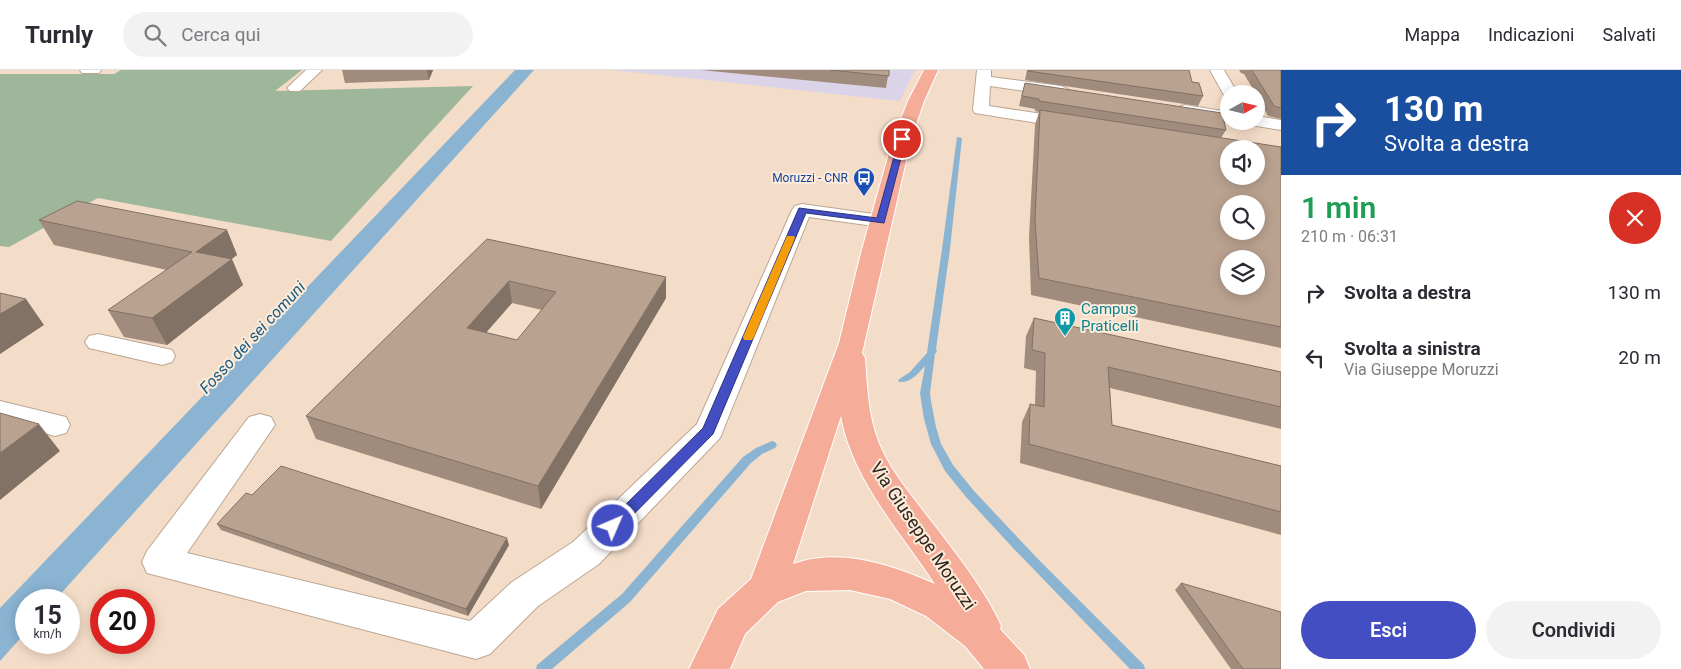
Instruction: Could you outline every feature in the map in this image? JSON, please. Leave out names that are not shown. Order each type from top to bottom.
[{"type":"main road","name":"Via Giuseppe Moruzzi","points":[[766,590],[852,343],[872,253],[902,139],[930,70]]},
{"type":"main road","name":"Via Giuseppe Moruzzi","points":[[852,343],[853,391],[858,425],[866,451],[890,492],[937,557],[1008,666]]},
{"type":"main road","points":[[709,669],[714,651],[731,620],[743,608],[766,590],[792,579],[826,573],[855,574],[886,579],[925,595],[957,615],[977,631],[1008,666]]},
{"type":"street","points":[[87,70],[94,70]]},
{"type":"street","points":[[295,88],[315,70]]},
{"type":"street","points":[[1217,70],[1225,85]]},
{"type":"street","points":[[1072,93],[984,75],[981,110],[1087,126]]},
{"type":"street","points":[[1170,108],[1220,116]]},
{"type":"street","points":[[1265,122],[1281,125]]},
{"type":"street","points":[[260,425],[160,562],[476,641],[525,594],[586,553],[708,430],[802,210],[881,221]]},
{"type":"street","points":[[98,342],[162,356]]},
{"type":"street","points":[[0,411],[55,425]]},
{"type":"shaded area","points":[[612,70],[915,70],[900,101]]},
{"type":"green space","points":[[121,70],[302,70],[275,91],[473,86],[331,241],[98,198],[9,247],[0,246],[0,74],[114,74]]},
{"type":"water","points":[[515,70],[534,70],[65,589],[18,589]]},
{"type":"water","points":[[15,592],[15,644],[0,661],[0,608]]},
{"type":"building","points":[[830,70],[889,70],[889,76]]},
{"type":"building","points":[[1189,70],[1192,82],[1199,83],[1203,96],[1028,71]]},
{"type":"building","points":[[1252,70],[1281,70],[1281,108],[1274,106],[1265,91],[1265,85],[1261,85]]},
{"type":"building","points":[[1025,83],[1220,113],[1220,129],[1039,101],[1039,99],[1022,96]]},
{"type":"building","points":[[1040,110],[1235,140],[1220,140],[1220,185],[1265,185],[1265,145],[1281,147],[1281,327],[1039,278],[1035,220]]},
{"type":"building","points":[[77,201],[227,230],[196,252],[232,259],[152,318],[108,310],[192,252],[39,220]]},
{"type":"building","points":[[487,239],[666,277],[538,486],[306,416]],"holes":[[[509,281],[556,292],[517,340],[467,328]]]},
{"type":"building","points":[[0,293],[26,299],[0,314]]},
{"type":"building","points":[[1034,318],[1281,372],[1281,407],[1108,367],[1112,425],[1281,466],[1281,512],[1029,444],[1030,404],[1044,407],[1045,353],[1032,350]]},
{"type":"building","points":[[0,413],[39,424],[0,453]]},
{"type":"building","points":[[281,466],[507,538],[466,609],[217,524],[246,493],[252,495]]},
{"type":"building","points":[[1181,583],[1281,612],[1281,669],[1243,669]]},
{"type":"waterway","points":[[931,354],[946,249],[959,138]]},
{"type":"waterway","points":[[902,380],[913,374],[931,354]]},
{"type":"waterway","points":[[931,354],[925,393],[933,436],[943,459],[970,494],[1139,669]]},
{"type":"waterway","points":[[542,669],[626,598],[747,460],[759,451],[772,445]]},
{"type":"slow traffic","points":[[748,337],[790,238]]},
{"type":"place","name":"Moruzzi - CNR","points":[[864,197]]},
{"type":"place","name":"Campus Praticelli","points":[[1065,337]]},
{"type":"route","points":[[613,526],[708,430],[802,210],[881,221],[902,139]]},
{"type":"water label","name":"Fosso dei sei comuni","points":[[252,337]]}]
